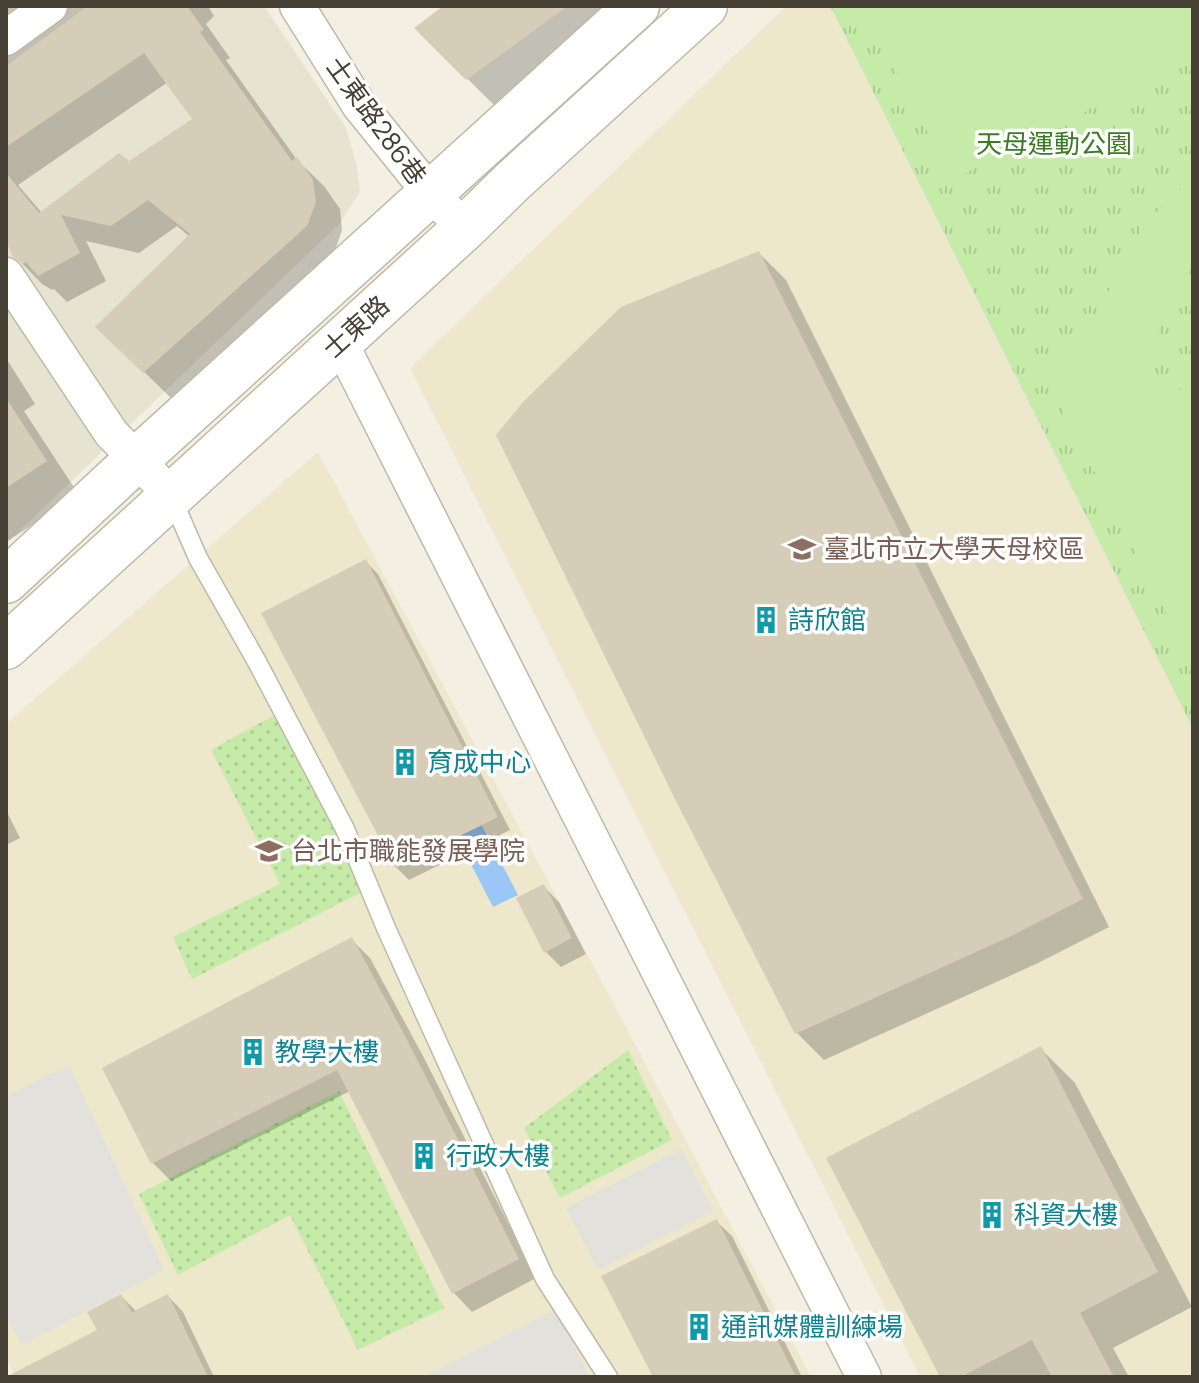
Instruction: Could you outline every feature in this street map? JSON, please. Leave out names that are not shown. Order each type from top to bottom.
[{"type":"street","points":[[6,38],[50,6]]},
{"type":"street","name":"士東路286巷","points":[[297,6],[359,105],[431,194],[465,228]]},
{"type":"street","name":"士東路","points":[[6,581],[637,6]]},
{"type":"street","name":"士東路","points":[[6,647],[705,6]]},
{"type":"street","points":[[6,275],[111,433],[171,495]]},
{"type":"street","points":[[340,342],[864,1377]]},
{"type":"lane","points":[[171,495],[198,558],[345,829],[386,928],[545,1279],[608,1377]]},
{"type":"shaded area","points":[[86,6],[264,6],[346,128],[357,167],[360,192],[340,223],[6,544],[6,66]]},
{"type":"shaded area","name":"臺北市立大學天母校區","points":[[786,6],[830,6],[1193,729],[1193,1377],[920,1377],[410,368]]},
{"type":"shaded area","name":"台北市職能發展學院","points":[[318,452],[811,1377],[16,1377],[6,1359],[6,724]]},
{"type":"shaded area","points":[[69,1065],[164,1270],[22,1345],[6,1316],[6,1096]]},
{"type":"shaded area","points":[[681,1149],[713,1211],[598,1270],[566,1208]]},
{"type":"shaded area","points":[[555,1310],[590,1377],[422,1377]]},
{"type":"green space","name":"天母運動公園","points":[[830,6],[1193,6],[1193,729]]},
{"type":"green space","points":[[863,6],[1193,6],[1193,56],[952,180]]},
{"type":"green space","points":[[1193,177],[1193,263],[1163,315],[1150,374],[1150,404],[1193,383],[1193,666],[1039,362],[1094,335],[1110,287],[1130,248],[1156,212]]},
{"type":"green space","points":[[276,714],[366,890],[192,979],[173,937],[280,884],[211,750]]},
{"type":"green space","points":[[628,1050],[672,1140],[560,1198],[524,1128]]},
{"type":"green space","points":[[339,1091],[444,1308],[358,1350],[290,1215],[178,1275],[139,1194]]},
{"type":"water","points":[[481,824],[518,895],[493,907],[457,837]]},
{"type":"building","points":[[87,6],[187,6],[204,30],[200,32],[292,161],[297,157],[313,180],[316,202],[307,226],[143,373],[95,327],[190,234],[148,200],[111,226],[61,215],[80,253],[38,276],[26,262],[23,264],[12,256],[6,240],[6,173],[39,213],[119,153],[129,161],[192,119],[144,53],[6,147],[6,66]]},
{"type":"building","points":[[443,6],[568,6],[466,80],[414,28]]},
{"type":"building","name":"詩欣館","points":[[759,251],[1083,899],[1009,937],[795,1034],[678,805],[496,435],[524,401],[621,307]]},
{"type":"building","points":[[6,398],[47,461],[6,488]]},
{"type":"building","name":"育成中心","points":[[366,559],[498,817],[395,868],[261,613]]},
{"type":"building","points":[[544,884],[572,938],[544,953],[516,898]]},
{"type":"building","name":"教學大樓","points":[[352,937],[519,1259],[452,1294],[337,1070],[151,1164],[102,1068]]},
{"type":"building","name":"科資大樓","points":[[1041,1046],[1158,1272],[1080,1313],[1114,1377],[1052,1377],[1032,1340],[961,1377],[940,1377],[826,1158]]},
{"type":"building","name":"通訊媒體訓練場","points":[[717,1219],[796,1377],[653,1377],[601,1276]]},
{"type":"building","points":[[121,1294],[132,1312],[168,1294],[208,1377],[6,1377],[97,1330],[87,1312]]},
{"type":"place","name":"臺北市立大學天母校區","points":[[802,549]]},
{"type":"place","name":"詩欣館","points":[[766,620]]},
{"type":"place","name":"育成中心","points":[[405,762]]},
{"type":"place","name":"台北市職能發展學院","points":[[269,851]]},
{"type":"place","name":"教學大樓","points":[[253,1052]]},
{"type":"place","name":"行政大樓","points":[[424,1156]]},
{"type":"place","name":"科資大樓","points":[[992,1215]]},
{"type":"place","name":"通訊媒體訓練場","points":[[699,1327]]}]
